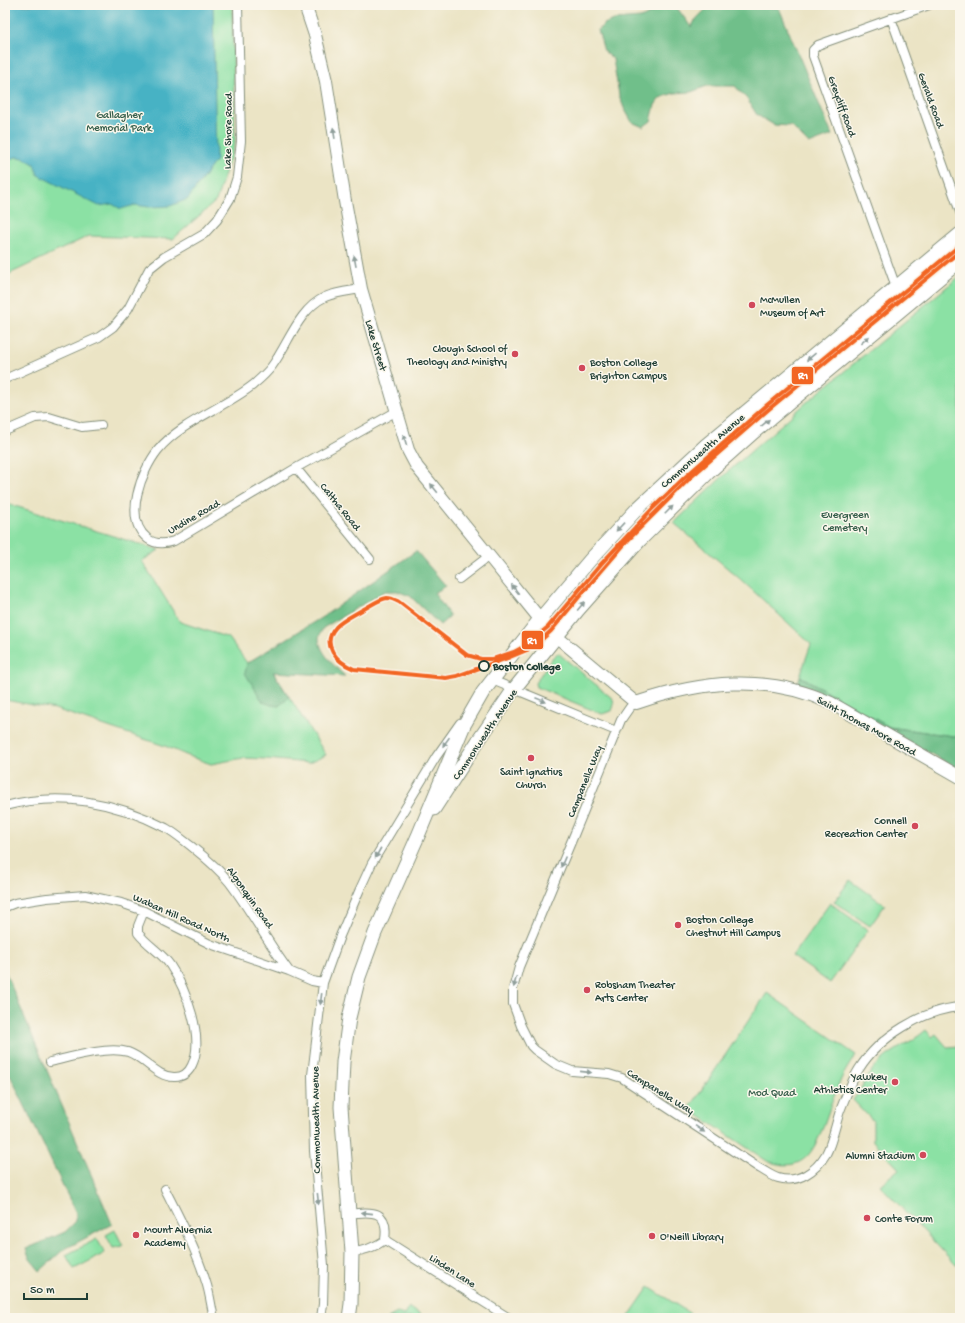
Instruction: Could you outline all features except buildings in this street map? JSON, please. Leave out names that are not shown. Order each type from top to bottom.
[{"type":"main road","name":"Commonwealth Avenue","points":[[349,1318],[351,1304],[352,1252],[341,1107],[343,1062],[349,1018],[366,958],[383,912],[418,836],[464,725],[478,700],[540,619],[615,532],[659,487],[748,409],[960,234]]},
{"type":"main road","points":[[930,259],[944,275]]},
{"type":"main road","name":"Commonwealth Avenue","points":[[418,836],[478,741],[514,689],[558,637],[582,605],[640,540],[708,473],[754,432],[960,261]]},
{"type":"street","name":"Lake Shore Road","points":[[5,378],[99,337],[113,326],[128,308],[149,269],[166,255],[204,234],[217,220],[230,199],[237,177],[241,141],[238,5]]},
{"type":"street","name":"Lake Street","points":[[305,5],[315,35],[326,81],[361,289],[408,450],[417,467],[488,556],[540,619],[558,637]]},
{"type":"street","name":"Greycliff Road","points":[[896,287],[813,53],[814,47],[818,45],[929,5]]},
{"type":"street","name":"Gerald Road","points":[[891,18],[960,212]]},
{"type":"street","name":"Undine Road","points":[[361,289],[333,294],[316,302],[303,316],[272,366],[262,377],[231,401],[176,434],[163,445],[152,460],[137,495],[136,510],[140,528],[144,535],[151,541],[161,544],[170,542],[397,411]]},
{"type":"street","points":[[5,430],[35,418],[49,417],[82,427],[101,425]]},
{"type":"street","name":"Caltha Road","points":[[296,468],[370,559]]},
{"type":"street","points":[[460,579],[488,556]]},
{"type":"street","points":[[558,637],[636,703]]},
{"type":"street","points":[[492,680],[616,731]]},
{"type":"street","name":"Saint Thomas More Road","points":[[636,703],[699,687],[739,683],[757,683],[783,687],[830,703],[960,777]]},
{"type":"street","name":"Commonwealth Avenue","points":[[321,1318],[323,1304],[324,1265],[314,1151],[312,1075],[323,983],[353,904],[379,851],[436,757],[478,700]]},
{"type":"street","name":"Campanella Way","points":[[636,703],[630,707],[623,716],[616,731],[519,967],[513,988],[513,1004],[520,1026],[531,1046],[538,1053],[555,1064],[572,1071],[609,1074],[622,1078],[770,1174],[778,1178],[786,1179],[802,1177],[813,1170],[826,1154],[841,1108],[858,1070],[886,1038],[927,1014],[960,1007]]},
{"type":"street","name":"Algonquin Road","points":[[5,806],[24,801],[48,799],[76,800],[98,803],[125,810],[167,829],[206,858],[230,882],[289,971]]},
{"type":"street","name":"Waban Hill Road North","points":[[5,907],[15,903],[47,898],[85,895],[121,903],[144,911],[198,939],[289,971],[312,981],[323,983]]},
{"type":"street","points":[[50,1062],[105,1050],[120,1050],[134,1054],[157,1070],[169,1076],[176,1077],[183,1075],[190,1068],[196,1055],[197,1046],[193,1019],[188,1001],[171,966],[138,933],[138,926],[144,911]]},
{"type":"street","points":[[165,1189],[184,1226],[196,1254],[207,1283],[214,1318]]},
{"type":"street","points":[[349,1214],[370,1212],[379,1215],[384,1218],[386,1230],[385,1240],[379,1244],[363,1251],[352,1252]]},
{"type":"street","name":"Linden Lane","points":[[385,1240],[508,1318]]},
{"type":"green space","name":"Gallagher Memorial Park","points":[[5,5],[232,5],[235,143],[216,201],[173,239],[89,236],[5,276]]},
{"type":"green space","points":[[710,5],[779,8],[832,135],[809,144],[791,126],[774,125],[757,115],[747,99],[735,86],[707,86],[691,92],[674,93],[660,98],[655,105],[651,121],[643,127],[632,122],[619,95],[613,59],[604,51],[598,30],[604,24],[614,20],[641,18],[659,9],[671,6],[678,9],[691,27],[697,18]]},
{"type":"green space","name":"Evergreen Cemetery","points":[[960,276],[960,737],[889,727],[800,676],[811,644],[739,578],[674,523],[722,477],[807,402]]},
{"type":"green space","points":[[5,503],[159,550],[142,561],[180,622],[229,638],[247,663],[262,654],[326,755],[309,763],[243,758],[211,764],[165,746],[55,709],[5,700]]},
{"type":"green space","points":[[416,551],[446,586],[434,593],[450,616],[440,625],[410,596],[397,591],[385,591],[323,628],[319,637],[321,648],[328,659],[345,676],[273,672],[289,697],[279,706],[263,702],[245,673],[247,663],[324,616]]},
{"type":"green space","points":[[558,653],[613,699],[614,705],[612,711],[602,714],[536,687],[535,683],[553,657]]},
{"type":"green space","points":[[800,676],[889,727],[960,737],[960,770],[826,695],[798,683]]},
{"type":"green space","points":[[850,880],[885,905],[870,926],[834,902]]},
{"type":"green space","points":[[830,903],[868,930],[830,983],[792,956]]},
{"type":"green space","points":[[5,971],[112,1224],[63,1250],[40,1271],[30,1259],[26,1249],[65,1232],[76,1221],[76,1213],[10,1075],[5,1074]]},
{"type":"green space","name":"Mod Quad","points":[[767,993],[856,1055],[842,1078],[814,1146],[804,1159],[789,1165],[767,1161],[689,1109]]},
{"type":"green space","name":"Alumni Stadium","points":[[926,1030],[932,1037],[936,1034],[947,1047],[960,1046],[960,1261],[956,1265],[880,1185],[899,1169],[873,1141],[873,1121],[853,1100],[870,1073],[879,1062]]},
{"type":"green space","points":[[115,1230],[123,1246],[113,1248],[106,1235]]},
{"type":"green space","points":[[97,1239],[105,1253],[74,1269],[66,1255]]},
{"type":"green space","points":[[649,1287],[697,1318],[632,1318],[629,1316]]},
{"type":"green space","points":[[409,1307],[422,1316],[421,1318],[388,1318],[397,1313],[404,1315]]},
{"type":"water","name":"Gallagher Memorial Park","points":[[5,5],[213,5],[216,160],[188,199],[170,206],[149,207],[135,205],[121,209],[112,204],[99,206],[38,175],[34,164],[24,158],[16,157],[5,161]]},
{"type":"tram line","points":[[460,650],[399,602],[389,598],[378,601],[342,622],[331,634],[330,640],[330,646],[337,657],[342,662],[354,669],[446,678],[462,674]]},
{"type":"transit line","name":"R1","points":[[960,245],[767,405],[684,478],[653,508],[601,564],[548,627],[525,646],[514,652],[493,659],[481,659],[467,655],[399,602],[387,598],[374,603],[336,627],[331,634],[330,640],[330,646],[333,652],[342,662],[354,669],[446,678],[457,676],[527,650],[551,631],[629,539],[691,477],[769,409],[960,251]]},
{"type":"place","name":"McMullen Museum of Art","points":[[752,305]]},
{"type":"place","name":"Clough School of Theology and Ministry","points":[[515,354]]},
{"type":"place","name":"Boston College Brighton Campus","points":[[582,368]]},
{"type":"place","name":"Boston College","points":[[484,666]]},
{"type":"place","name":"Saint Ignatius Church","points":[[531,758]]},
{"type":"place","name":"Connell Recreation Center","points":[[915,826]]},
{"type":"place","name":"Boston College Chestnut Hill Campus","points":[[678,925]]},
{"type":"place","name":"Robsham Theater Arts Center","points":[[587,990]]},
{"type":"place","name":"Yawkey Athletics Center","points":[[895,1082]]},
{"type":"place","name":"Alumni Stadium","points":[[923,1155]]},
{"type":"place","name":"Conte Forum","points":[[867,1218]]},
{"type":"place","name":"Mount Alvernia Academy","points":[[136,1235]]},
{"type":"place","name":"O'Neill Library","points":[[652,1236]]}]
